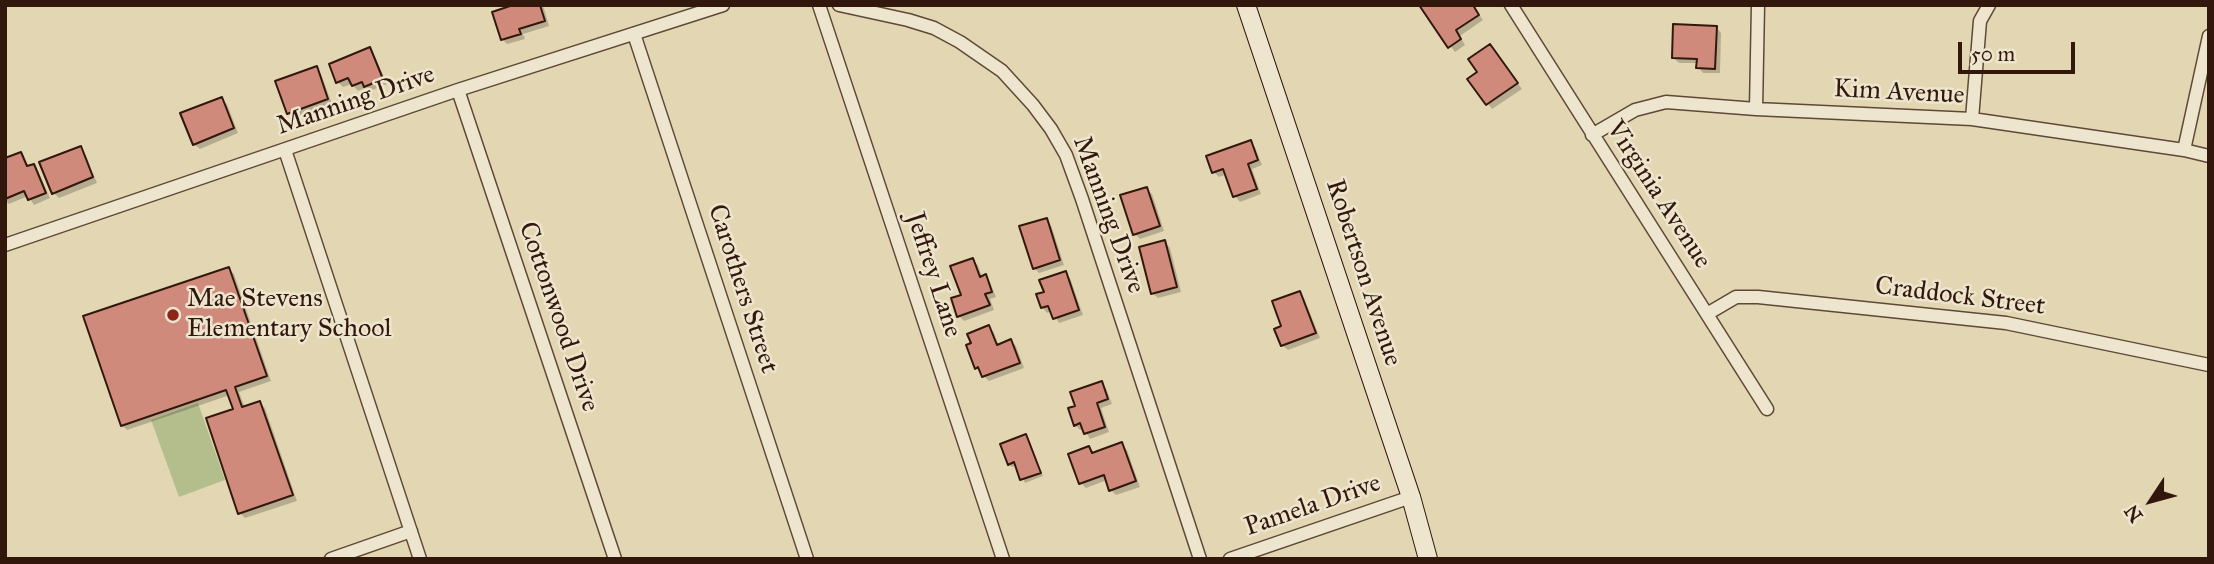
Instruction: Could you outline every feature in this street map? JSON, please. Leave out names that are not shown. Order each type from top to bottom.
[{"type":"street","name":"Manning Drive","points":[[5,245],[458,90],[723,5]]},
{"type":"street","name":"Jeffrey Lane","points":[[819,5],[1003,559]]},
{"type":"street","name":"Manning Drive","points":[[839,5],[908,20],[960,42],[1002,71],[1033,105],[1051,130],[1066,155],[1082,198],[1200,559]]},
{"type":"street","name":"Robertson Avenue","points":[[1246,5],[1410,497],[1427,559]]},
{"type":"street","name":"Virginia Avenue","points":[[1511,5],[1767,409]]},
{"type":"street","points":[[1756,109],[1758,5]]},
{"type":"street","points":[[1972,119],[1980,21],[1989,5]]},
{"type":"street","name":"Carothers Street","points":[[634,34],[807,559]]},
{"type":"street","points":[[2184,150],[2209,36]]},
{"type":"street","name":"Cottonwood Drive","points":[[458,90],[615,559]]},
{"type":"street","name":"Kim Avenue","points":[[1592,135],[1635,110],[1653,104],[1681,103],[1972,119],[2209,156]]},
{"type":"street","points":[[285,150],[420,559]]},
{"type":"street","name":"Craddock Street","points":[[1707,314],[1736,297],[1746,296],[2006,323],[2209,365]]},
{"type":"street","name":"Pamela Drive","points":[[1230,559],[1410,497]]},
{"type":"street","points":[[331,559],[411,531]]},
{"type":"green space","points":[[198,403],[225,480],[179,497],[151,420]]},
{"type":"building","points":[[513,5],[540,5],[545,21],[519,29],[521,34],[501,40],[492,12]]},
{"type":"building","points":[[1419,5],[1473,5],[1479,15],[1456,30],[1461,39],[1448,48]]},
{"type":"building","points":[[1673,24],[1717,26],[1715,69],[1696,68],[1697,59],[1672,58]]},
{"type":"building","points":[[1490,44],[1518,83],[1486,105],[1467,79],[1477,72],[1468,59]]},
{"type":"building","points":[[370,47],[383,79],[364,87],[362,82],[352,86],[348,78],[336,83],[329,64]]},
{"type":"building","points":[[317,66],[328,99],[287,114],[275,81]]},
{"type":"building","points":[[222,97],[234,128],[193,145],[180,113]]},
{"type":"building","points":[[1251,140],[1258,160],[1248,164],[1257,189],[1233,197],[1223,169],[1212,173],[1206,156]]},
{"type":"building","points":[[81,146],[93,177],[52,194],[39,162]]},
{"type":"building","points":[[21,152],[27,166],[34,164],[46,193],[28,200],[24,191],[5,199],[5,158]]},
{"type":"building","points":[[1147,187],[1160,226],[1133,235],[1120,195]]},
{"type":"building","points":[[1047,218],[1060,260],[1033,269],[1019,226]]},
{"type":"building","points":[[1165,240],[1177,287],[1151,294],[1139,247]]},
{"type":"building","points":[[973,258],[980,277],[986,274],[992,292],[985,294],[990,305],[957,317],[951,298],[961,295],[950,266]]},
{"type":"building","points":[[229,267],[267,376],[235,387],[242,407],[260,401],[293,495],[238,514],[206,418],[233,409],[226,390],[121,426],[83,316]]},
{"type":"building","points":[[1066,271],[1079,310],[1053,319],[1048,306],[1041,308],[1036,294],[1044,292],[1039,280]]},
{"type":"building","points":[[1300,291],[1316,333],[1281,346],[1274,329],[1281,326],[1272,301]]},
{"type":"building","points":[[989,325],[997,345],[1011,339],[1020,363],[982,377],[978,367],[975,369],[966,345],[971,343],[967,334]]},
{"type":"building","points":[[1102,381],[1108,399],[1097,403],[1105,427],[1084,434],[1080,423],[1074,426],[1068,408],[1075,406],[1070,392]]},
{"type":"building","points":[[1026,434],[1041,473],[1020,480],[1014,462],[1008,465],[1000,444]]},
{"type":"building","points":[[1122,442],[1136,481],[1109,491],[1104,475],[1079,484],[1068,454],[1089,446],[1092,453]]},
{"type":"place","name":"Mae Stevens Elementary School","points":[[173,315]]}]
